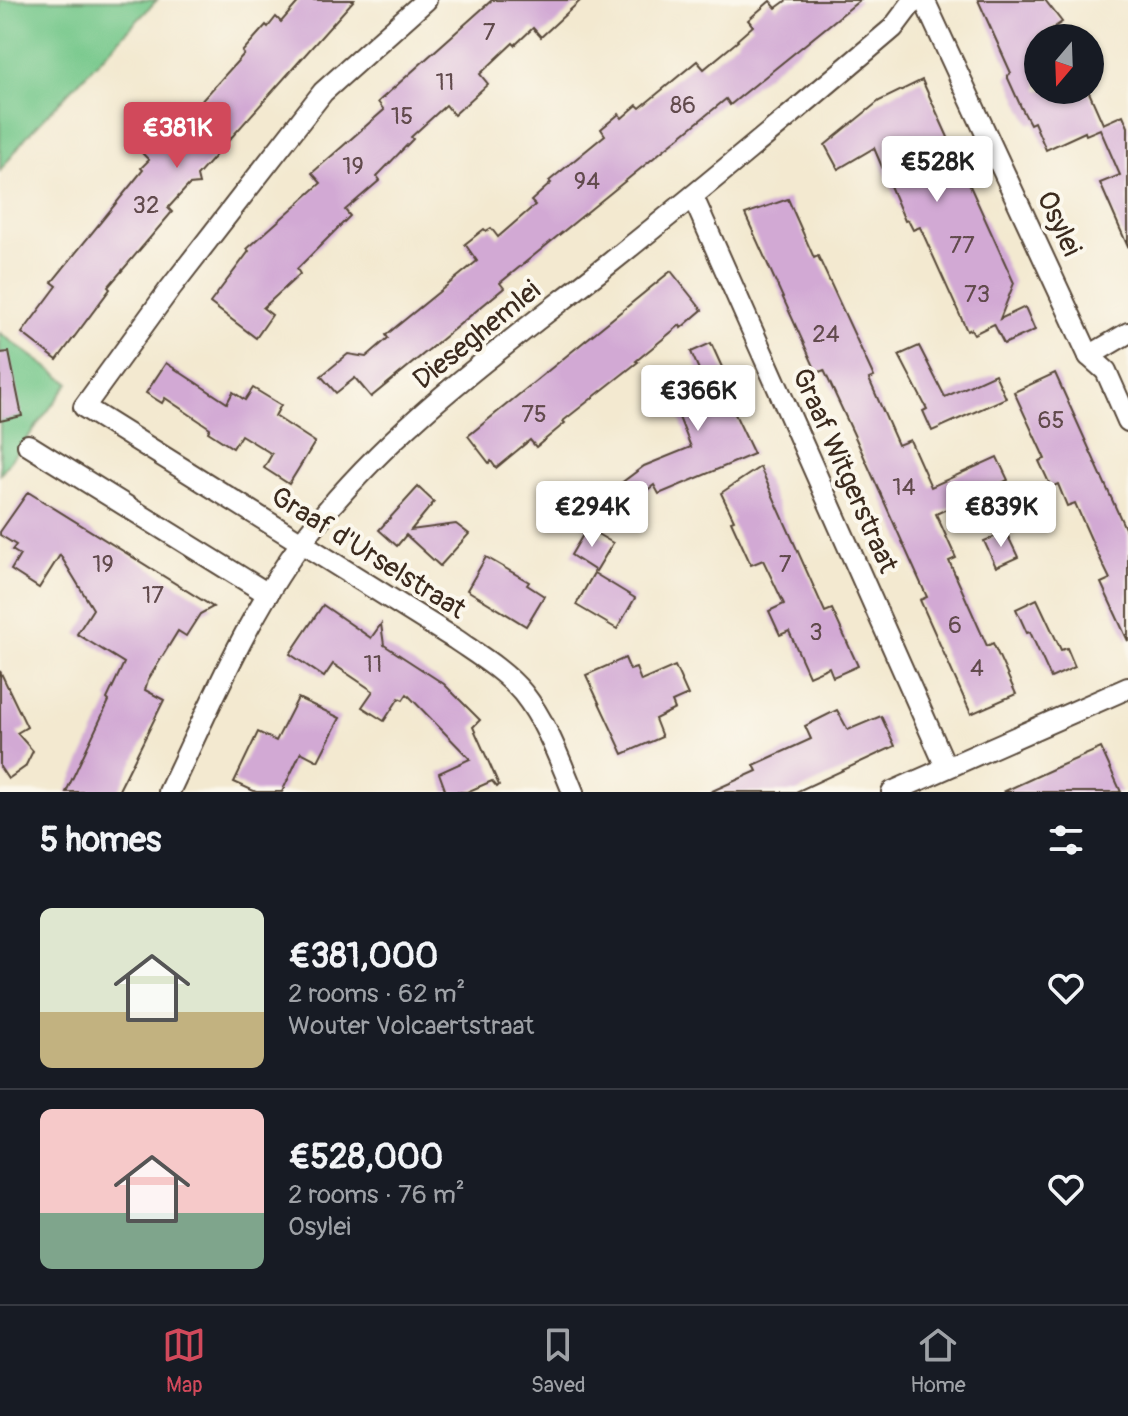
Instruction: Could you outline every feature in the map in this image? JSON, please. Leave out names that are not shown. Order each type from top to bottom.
[{"type":"street","name":"Graaf d'Urselstraat","points":[[426,0],[323,92],[169,290],[84,407],[489,663],[522,692],[547,733],[573,792]]},
{"type":"street","name":"Dieseghemlei","points":[[169,792],[268,594],[302,542],[342,493],[417,417],[693,197],[893,28],[914,0]]},
{"type":"street","name":"Osylei","points":[[924,0],[1089,356],[1106,371],[1128,421]]},
{"type":"street","name":"Graaf Witgerstraat","points":[[693,197],[946,767]]},
{"type":"street","points":[[1089,356],[1128,333]]},
{"type":"street","points":[[28,445],[268,594]]},
{"type":"street","points":[[892,792],[1128,688]]},
{"type":"green space","points":[[0,0],[157,0],[26,137],[0,171]]},
{"type":"green space","points":[[0,333],[69,383],[0,474]]},
{"type":"building","points":[[300,0],[354,0],[197,176],[199,184],[189,185],[168,208],[172,212],[108,287],[110,289],[57,360],[22,333],[57,286],[52,282],[143,170],[141,168],[149,160],[142,153],[157,137],[161,141],[195,103],[198,105],[266,25],[268,27],[276,17],[281,22]]},
{"type":"building","points":[[492,0],[581,0],[541,37],[533,28],[515,45],[513,43],[480,74],[488,84],[454,115],[446,105],[411,137],[413,139],[377,176],[380,180],[345,210],[350,216],[297,269],[300,274],[263,308],[272,315],[256,338],[210,303],[249,251],[247,249],[321,183],[312,173],[384,110],[378,102]]},
{"type":"building","points":[[787,0],[860,0],[730,105],[726,99],[500,283],[504,288],[371,397],[355,378],[336,393],[321,376],[348,354],[366,357],[388,338],[386,335],[477,261],[465,244],[484,229],[491,228],[498,237],[535,205],[531,201],[551,183],[549,181],[605,135],[601,129],[619,114],[622,118],[637,105],[640,108],[697,61],[704,69],[753,26],[748,20],[770,1],[776,8]]},
{"type":"building","points":[[978,0],[1045,0],[1062,22],[1024,24],[1024,104],[1094,104],[1103,124],[1123,115],[1128,127],[1128,247],[1100,183],[1120,175],[1100,129],[1086,135],[1085,132],[1046,150],[1034,122],[1030,124],[1021,107],[1007,76],[1011,73]]},
{"type":"building","points":[[922,80],[1014,283],[1000,319],[1025,307],[1035,330],[1004,344],[994,324],[974,334],[971,329],[967,331],[920,227],[913,230],[908,220],[905,221],[874,148],[838,169],[825,145],[879,101]]},
{"type":"building","points":[[788,199],[874,377],[869,379],[898,445],[910,440],[931,487],[997,457],[1008,480],[936,514],[956,558],[949,561],[987,646],[993,643],[1016,694],[971,714],[920,600],[927,597],[856,439],[824,370],[817,373],[745,214]]},
{"type":"building","points":[[671,271],[702,310],[563,421],[565,423],[536,447],[530,440],[496,468],[491,461],[489,463],[468,436]]},
{"type":"building","points":[[711,343],[741,409],[734,412],[754,454],[659,494],[654,485],[629,504],[616,487],[644,466],[691,447],[676,410],[689,404],[680,385],[701,374],[691,352]]},
{"type":"building","points":[[919,346],[945,397],[995,374],[1006,398],[932,431],[923,411],[927,409],[899,355]]},
{"type":"building","points":[[9,352],[22,416],[0,421],[0,353]]},
{"type":"building","points":[[166,363],[227,403],[233,392],[245,400],[253,388],[281,405],[275,416],[315,442],[289,484],[264,468],[272,454],[241,435],[233,448],[208,432],[210,428],[165,398],[162,403],[146,393]]},
{"type":"building","points":[[1055,373],[1128,535],[1128,641],[1101,583],[1110,579],[1075,503],[1067,506],[1058,484],[1051,487],[1039,461],[1045,459],[1014,392]]},
{"type":"building","points":[[760,467],[825,612],[832,609],[858,666],[833,677],[829,667],[809,676],[789,631],[780,635],[769,611],[784,604],[763,560],[751,565],[721,493]]},
{"type":"building","points":[[418,487],[434,502],[411,530],[456,524],[469,534],[440,566],[406,535],[397,546],[379,530]]},
{"type":"building","points":[[28,492],[213,607],[200,614],[186,636],[178,631],[148,680],[145,690],[164,700],[118,792],[66,792],[124,663],[77,634],[93,609],[60,555],[39,588],[11,570],[20,555],[12,550],[16,545],[0,532]]},
{"type":"building","points":[[587,528],[613,543],[596,571],[571,555]]},
{"type":"building","points":[[1006,532],[1018,557],[996,567],[984,541]]},
{"type":"building","points":[[486,557],[529,582],[527,585],[544,596],[526,626],[467,590]]},
{"type":"building","points":[[594,573],[635,598],[617,629],[576,605]]},
{"type":"building","points":[[1037,599],[1061,650],[1067,648],[1075,667],[1051,678],[1016,609]]},
{"type":"building","points":[[323,605],[371,638],[381,624],[384,645],[444,684],[480,720],[473,727],[499,785],[497,787],[492,781],[467,792],[446,792],[439,773],[470,759],[407,694],[403,700],[399,698],[384,721],[362,707],[373,691],[333,664],[324,677],[290,654]]},
{"type":"building","points":[[625,658],[630,670],[636,668],[641,681],[675,666],[688,695],[672,702],[675,709],[655,719],[662,737],[623,754],[586,675]]},
{"type":"building","points":[[0,671],[27,727],[17,733],[33,751],[25,767],[8,779],[0,767]]},
{"type":"building","points":[[298,698],[340,718],[318,761],[301,752],[282,792],[256,792],[234,782],[258,732],[276,741]]},
{"type":"building","points":[[837,710],[848,730],[881,716],[895,746],[796,792],[710,792],[757,771],[754,765],[811,739],[805,726]]},
{"type":"building","points":[[1101,748],[1121,792],[1003,792],[1055,768]]}]
